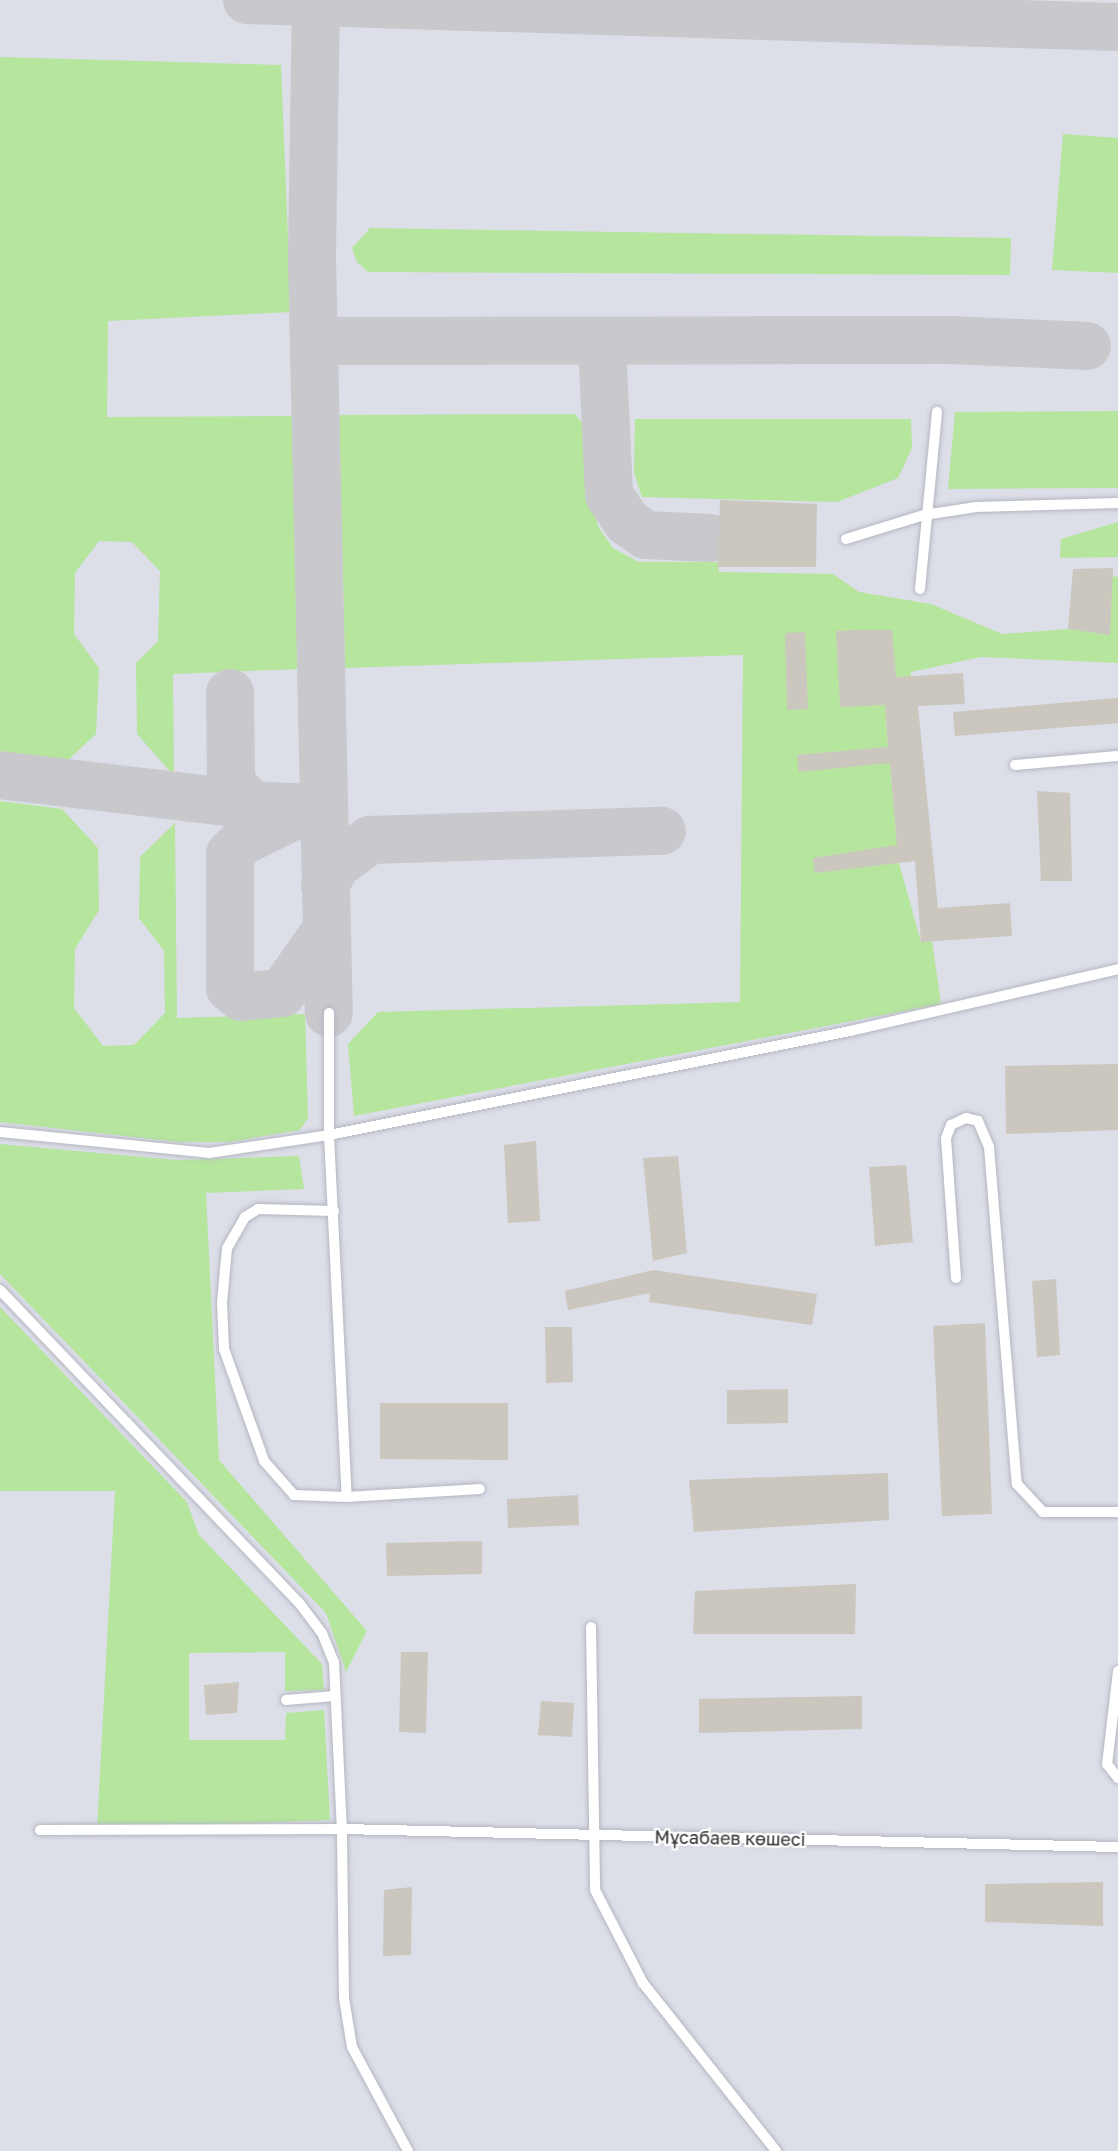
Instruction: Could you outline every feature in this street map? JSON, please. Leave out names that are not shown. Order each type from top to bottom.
[{"type":"lane","points":[[920,589],[924,515],[937,412]]},
{"type":"lane","points":[[846,539],[924,515],[976,507],[1118,503]]},
{"type":"lane","points":[[1015,765],[1118,756]]},
{"type":"lane","points":[[0,1132],[209,1153],[328,1135],[850,1031],[1118,969]]},
{"type":"lane","points":[[329,1013],[328,1135],[334,1211],[347,1497]]},
{"type":"lane","points":[[956,1278],[946,1138],[951,1125],[966,1118],[978,1120],[989,1147],[1017,1484],[1043,1512],[1118,1512]]},
{"type":"lane","points":[[334,1211],[258,1209],[245,1217],[227,1248],[222,1303],[224,1349],[264,1461],[294,1495],[347,1497],[480,1489]]},
{"type":"lane","points":[[0,1290],[300,1604],[322,1633],[334,1662],[342,1828],[344,1998],[352,2047],[408,2151]]},
{"type":"lane","points":[[591,1627],[592,1834],[595,1890],[617,1941],[643,1983],[776,2151]]},
{"type":"lane","points":[[1118,1671],[1107,1764],[1118,1778]]},
{"type":"lane","points":[[285,1700],[335,1696]]},
{"type":"lane","name":"Мұсабаев көшесі","points":[[40,1830],[342,1828],[1118,1846]]},
{"type":"shaded area","points":[[0,0],[1118,0],[1118,2151],[0,2151]]},
{"type":"green space","points":[[0,57],[281,65],[291,312],[108,321],[107,417],[297,416],[302,669],[173,674],[174,776],[137,734],[136,663],[158,641],[160,571],[132,542],[99,541],[75,573],[74,634],[99,668],[96,734],[63,765],[0,759]]},
{"type":"green space","points":[[1063,134],[1118,138],[1118,273],[1052,270]]},
{"type":"green space","points":[[370,228],[1011,238],[1010,275],[368,272],[357,262],[352,248]]},
{"type":"green space","points":[[1118,411],[1118,488],[948,489],[955,412]]},
{"type":"green space","points":[[575,414],[585,427],[588,497],[599,528],[613,548],[639,562],[718,562],[719,572],[833,574],[859,592],[931,604],[1002,634],[1068,629],[1112,576],[1118,577],[1118,663],[981,657],[911,672],[910,718],[886,720],[899,863],[921,942],[932,941],[941,1004],[354,1116],[348,1044],[378,1012],[740,1002],[743,655],[345,668],[339,415]]},
{"type":"green space","points":[[635,419],[911,419],[912,448],[898,478],[837,502],[642,497],[634,473]]},
{"type":"green space","points":[[1118,522],[1118,557],[1060,558],[1061,539]]},
{"type":"green space","points":[[0,801],[62,809],[98,848],[99,910],[75,949],[74,1008],[103,1046],[134,1045],[165,1013],[164,951],[139,918],[140,857],[175,823],[177,1018],[305,1014],[308,1118],[300,1130],[229,1142],[178,1142],[0,1122]]},
{"type":"green space","points":[[0,1144],[177,1160],[299,1156],[304,1189],[206,1193],[219,1460],[367,1631],[346,1672],[326,1613],[0,1274]]},
{"type":"green space","points":[[0,1307],[187,1502],[199,1535],[322,1664],[324,1690],[285,1691],[285,1652],[189,1653],[189,1740],[285,1740],[286,1713],[324,1710],[330,1820],[97,1829],[115,1491],[0,1491]]},
{"type":"building","points":[[720,500],[817,504],[816,567],[718,567]]},
{"type":"building","points":[[1113,568],[1110,635],[1068,629],[1073,569]]},
{"type":"building","points":[[892,630],[896,677],[963,673],[965,704],[918,706],[938,908],[1010,903],[1012,936],[921,942],[915,861],[815,873],[813,858],[897,845],[890,763],[799,772],[797,755],[888,747],[885,705],[840,707],[836,631]]},
{"type":"building","points":[[805,632],[808,709],[787,710],[785,633]]},
{"type":"building","points":[[1118,698],[1118,723],[955,736],[953,712]]},
{"type":"building","points":[[1037,791],[1070,793],[1072,881],[1041,881]]},
{"type":"building","points":[[1118,1064],[1118,1130],[1006,1134],[1005,1066]]},
{"type":"building","points":[[536,1141],[540,1221],[508,1223],[504,1145]]},
{"type":"building","points":[[678,1156],[687,1253],[653,1261],[643,1158]]},
{"type":"building","points":[[906,1165],[913,1242],[875,1246],[869,1167]]},
{"type":"building","points":[[653,1270],[817,1294],[812,1325],[649,1302],[650,1293],[568,1310],[565,1291]]},
{"type":"building","points":[[1056,1279],[1060,1355],[1037,1357],[1032,1281]]},
{"type":"building","points":[[985,1323],[992,1514],[942,1516],[933,1326]]},
{"type":"building","points":[[545,1327],[572,1327],[573,1382],[546,1383]]},
{"type":"building","points":[[788,1389],[788,1423],[727,1424],[727,1390]]},
{"type":"building","points":[[380,1403],[508,1403],[508,1460],[380,1459]]},
{"type":"building","points":[[888,1473],[889,1520],[694,1532],[689,1480]]},
{"type":"building","points":[[578,1495],[579,1525],[508,1528],[507,1499]]},
{"type":"building","points":[[482,1541],[482,1574],[387,1576],[386,1543]]},
{"type":"building","points":[[856,1584],[855,1634],[693,1634],[695,1591]]},
{"type":"building","points":[[401,1652],[428,1652],[426,1733],[399,1732]]},
{"type":"building","points":[[239,1682],[237,1713],[206,1715],[204,1685]]},
{"type":"building","points":[[862,1696],[862,1729],[699,1733],[699,1699]]},
{"type":"building","points":[[541,1701],[574,1703],[572,1737],[538,1735]]},
{"type":"building","points":[[1103,1882],[1103,1926],[985,1922],[985,1884]]},
{"type":"building","points":[[412,1887],[411,1955],[383,1956],[384,1890]]},
{"type":"taxiway","points":[[247,0],[1118,27]]},
{"type":"taxiway","points":[[316,0],[312,258],[324,800]]},
{"type":"taxiway","points":[[317,341],[951,340],[1087,346]]},
{"type":"taxiway","points":[[602,345],[609,495],[627,522],[646,535],[710,538]]},
{"type":"taxiway","points":[[230,693],[231,784],[253,805]]},
{"type":"taxiway","points":[[0,775],[253,805],[309,808],[324,800],[329,1013]]},
{"type":"taxiway","points":[[308,809],[243,841],[230,854],[230,988],[241,997],[282,993],[327,929]]},
{"type":"taxiway","points":[[325,886],[335,866],[370,840],[662,831]]}]
